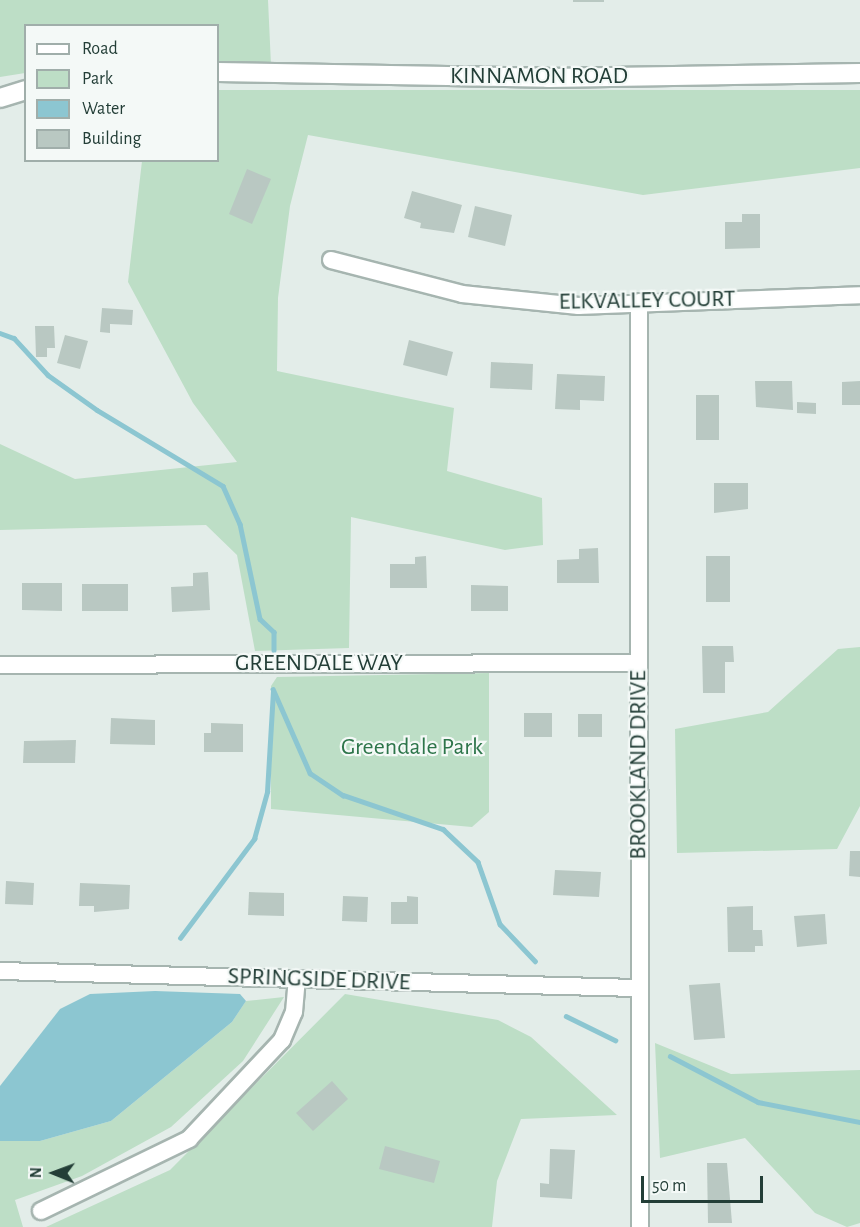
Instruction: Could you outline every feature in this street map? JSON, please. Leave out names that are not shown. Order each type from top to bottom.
[{"type":"main road","name":"KINNAMON ROAD","points":[[219,72],[548,78],[860,73]]},
{"type":"main road","points":[[0,98],[24,91]]},
{"type":"street","name":"ELKVALLEY COURT","points":[[331,260],[462,294],[578,306],[860,295]]},
{"type":"street","name":"BROOKLAND DRIVE","points":[[639,302],[639,663],[643,734],[638,988],[640,1227]]},
{"type":"street","name":"GREENDALE WAY","points":[[0,665],[639,663]]},
{"type":"street","name":"SPRINGSIDE DRIVE","points":[[0,970],[638,988]]},
{"type":"street","points":[[40,1211],[189,1139],[282,1040],[294,1012],[297,979]]},
{"type":"green space","points":[[0,0],[268,0],[271,65],[219,63],[219,24],[24,24],[24,73],[0,77]]},
{"type":"green space","points":[[219,90],[860,90],[860,168],[643,195],[308,135],[290,206],[278,298],[277,371],[454,408],[447,471],[542,498],[543,545],[505,550],[351,517],[349,648],[255,651],[237,555],[206,525],[0,530],[0,444],[75,479],[237,462],[193,403],[128,282],[142,162],[219,162]]},
{"type":"green space","points":[[860,647],[860,806],[837,849],[677,853],[675,729],[768,712],[838,649]]},
{"type":"green space","name":"Greendale Park","points":[[489,673],[489,812],[472,827],[271,809],[271,686],[277,677]]},
{"type":"green space","points":[[345,994],[498,1020],[531,1037],[617,1115],[521,1119],[497,1181],[492,1227],[46,1227],[170,1170]]},
{"type":"green space","points":[[284,997],[243,1061],[171,1127],[82,1176],[15,1200],[23,1227],[0,1227],[0,1141],[40,1141],[111,1121],[232,1022],[246,1001]]},
{"type":"green space","points":[[655,1043],[731,1074],[860,1070],[860,1223],[847,1227],[815,1213],[745,1138],[660,1158]]},
{"type":"water","points":[[155,991],[240,994],[246,1001],[232,1022],[111,1121],[40,1141],[0,1141],[0,1086],[60,1009],[90,994]]},
{"type":"building","points":[[573,0],[604,0],[604,2],[573,2]]},
{"type":"building","points":[[247,169],[271,179],[252,224],[229,214]]},
{"type":"building","points":[[412,191],[462,205],[454,233],[420,228],[421,223],[404,218]]},
{"type":"building","points":[[475,206],[512,215],[505,246],[468,237]]},
{"type":"building","points":[[742,214],[760,214],[760,248],[725,249],[725,222],[742,222]]},
{"type":"building","points":[[102,308],[133,310],[132,325],[110,324],[110,333],[100,332]]},
{"type":"building","points":[[35,326],[54,326],[55,348],[47,348],[47,357],[36,357]]},
{"type":"building","points":[[65,335],[88,341],[80,369],[57,363]]},
{"type":"building","points":[[409,340],[453,352],[447,376],[403,365]]},
{"type":"building","points":[[491,362],[533,364],[532,390],[490,388]]},
{"type":"building","points":[[557,374],[605,376],[604,401],[580,400],[580,410],[555,409]]},
{"type":"building","points":[[755,381],[792,381],[793,410],[756,407]]},
{"type":"building","points":[[860,381],[860,405],[842,405],[842,382]]},
{"type":"building","points":[[696,395],[719,395],[719,440],[696,440]]},
{"type":"building","points":[[797,402],[816,403],[816,414],[797,413]]},
{"type":"building","points":[[714,483],[748,483],[748,509],[714,513]]},
{"type":"building","points":[[598,548],[599,583],[557,583],[557,560],[579,559],[579,549]]},
{"type":"building","points":[[426,556],[427,588],[390,588],[390,564],[415,564],[415,557]]},
{"type":"building","points":[[706,556],[730,556],[730,602],[706,602]]},
{"type":"building","points":[[208,572],[210,610],[172,612],[171,587],[193,586],[193,573]]},
{"type":"building","points":[[22,583],[62,583],[62,611],[22,610]]},
{"type":"building","points":[[82,584],[128,584],[128,611],[82,611]]},
{"type":"building","points":[[471,585],[508,586],[508,611],[471,611]]},
{"type":"building","points":[[702,646],[733,646],[734,662],[725,662],[725,693],[703,693]]},
{"type":"building","points":[[524,713],[552,713],[552,737],[524,737]]},
{"type":"building","points":[[578,714],[602,714],[602,737],[578,737]]},
{"type":"building","points":[[111,718],[155,720],[155,745],[110,744]]},
{"type":"building","points":[[211,723],[243,724],[243,752],[204,752],[204,733],[211,733]]},
{"type":"building","points":[[76,740],[75,763],[23,763],[24,741]]},
{"type":"building","points":[[850,851],[860,851],[860,877],[849,876]]},
{"type":"building","points":[[555,870],[601,872],[599,897],[553,895]]},
{"type":"building","points":[[6,881],[34,883],[33,905],[5,904]]},
{"type":"building","points":[[80,883],[130,885],[129,909],[94,912],[94,906],[79,906]]},
{"type":"building","points":[[249,892],[284,893],[284,916],[248,915]]},
{"type":"building","points":[[343,896],[368,897],[367,922],[342,921]]},
{"type":"building","points":[[407,896],[418,897],[418,924],[391,924],[391,902],[407,902]]},
{"type":"building","points":[[753,906],[753,930],[762,930],[763,946],[755,946],[755,952],[728,952],[727,907]]},
{"type":"building","points":[[825,914],[827,944],[797,947],[794,916]]},
{"type":"building","points":[[720,983],[725,1038],[694,1040],[689,985]]},
{"type":"building","points":[[332,1081],[348,1099],[313,1131],[296,1113]]},
{"type":"building","points":[[385,1146],[440,1161],[434,1183],[379,1169]]},
{"type":"building","points":[[550,1149],[575,1150],[572,1199],[540,1197],[540,1183],[549,1184]]},
{"type":"building","points":[[707,1163],[727,1163],[732,1223],[708,1223]]},
{"type":"waterway","points":[[0,333],[14,338],[48,375],[97,410],[223,486],[240,524],[260,619],[274,632],[274,650]]},
{"type":"waterway","points":[[273,689],[310,773],[343,795],[443,829],[478,862],[500,924],[535,961]]},
{"type":"waterway","points":[[180,938],[254,839],[267,792],[273,692]]},
{"type":"waterway","points":[[566,1016],[615,1040]]},
{"type":"waterway","points":[[670,1056],[758,1102],[860,1122]]}]
